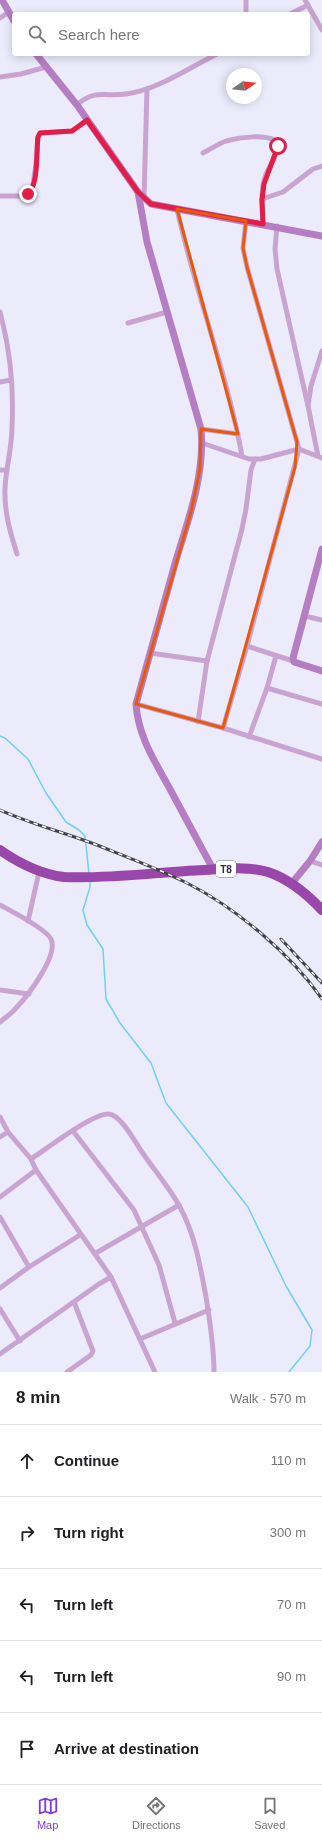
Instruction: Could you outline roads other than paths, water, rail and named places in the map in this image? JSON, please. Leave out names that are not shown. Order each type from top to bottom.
[{"type":"highway","name":"T8","points":[[0,851],[39,872],[54,876],[75,878],[235,868],[259,870],[268,872],[292,883],[322,910]]},
{"type":"street","points":[[2,0],[12,17]]},
{"type":"street","points":[[246,0],[246,12]]},
{"type":"street","points":[[293,12],[306,3],[322,30]]},
{"type":"street","points":[[0,18],[9,12]]},
{"type":"street","points":[[316,20],[322,17]]},
{"type":"street","points":[[38,56],[77,105],[138,192],[151,204],[276,226],[322,236]]},
{"type":"street","points":[[77,105],[83,99],[94,94],[125,94],[147,89],[213,56]]},
{"type":"street","points":[[0,77],[21,74],[46,67]]},
{"type":"street","points":[[144,198],[147,89]]},
{"type":"street","points":[[0,196],[22,196],[32,191],[38,137],[40,133],[72,131],[87,120]]},
{"type":"street","points":[[203,153],[224,142],[233,140],[260,137],[277,142],[278,148],[266,174],[262,199],[263,224]]},
{"type":"street","points":[[262,199],[283,192],[313,169],[322,166]]},
{"type":"street","points":[[138,192],[142,217],[167,312],[201,429],[202,443],[200,469],[191,512],[136,704],[139,728],[213,869]]},
{"type":"street","points":[[142,217],[151,204]]},
{"type":"street","points":[[177,209],[186,252],[224,377],[242,456]]},
{"type":"street","points":[[223,728],[247,646],[299,448],[247,267],[243,248],[246,221]]},
{"type":"street","points":[[276,226],[275,249],[277,270],[320,457]]},
{"type":"street","points":[[0,312],[12,380],[11,448],[5,487],[7,518],[17,554]]},
{"type":"street","points":[[128,323],[167,312]]},
{"type":"street","points":[[308,406],[311,386],[322,351]]},
{"type":"street","points":[[0,382],[12,380]]},
{"type":"street","points":[[201,429],[238,434]]},
{"type":"street","points":[[202,443],[249,459],[255,459],[299,448],[320,457]]},
{"type":"street","points":[[198,722],[207,661],[243,524],[248,502],[251,470],[255,459]]},
{"type":"street","points":[[0,470],[7,470]]},
{"type":"street","points":[[293,661],[293,656],[319,571],[322,549]]},
{"type":"street","points":[[305,616],[322,620]]},
{"type":"street","points":[[247,646],[293,661],[299,665],[322,671]]},
{"type":"street","points":[[150,653],[207,661]]},
{"type":"street","points":[[249,737],[267,688],[276,656]]},
{"type":"street","points":[[267,688],[322,704]]},
{"type":"street","points":[[136,704],[223,728],[322,759]]},
{"type":"street","points":[[292,883],[310,861],[322,842]]},
{"type":"street","points":[[310,861],[322,865]]},
{"type":"street","points":[[28,921],[39,872]]},
{"type":"street","points":[[0,905],[47,934],[52,944],[51,953],[29,994],[15,1010],[0,1022]]},
{"type":"street","points":[[0,990],[29,994]]},
{"type":"street","points":[[31,1159],[73,1131],[99,1116],[107,1113],[114,1115],[132,1137],[179,1206],[189,1226],[196,1246],[208,1310],[212,1335],[214,1372]]},
{"type":"street","points":[[0,1117],[8,1132],[31,1159],[36,1170],[80,1235],[96,1254],[111,1277],[155,1372]]},
{"type":"street","points":[[73,1131],[125,1196],[134,1210],[159,1265],[175,1323]]},
{"type":"street","points":[[0,1137],[8,1132]]},
{"type":"street","points":[[0,1197],[36,1170]]},
{"type":"street","points":[[96,1254],[179,1206]]},
{"type":"street","points":[[0,1217],[29,1267]]},
{"type":"street","points":[[0,1288],[29,1267],[80,1235]]},
{"type":"street","points":[[0,1354],[111,1277]]},
{"type":"street","points":[[67,1372],[91,1355],[93,1351],[74,1302]]},
{"type":"street","points":[[0,1309],[20,1341]]},
{"type":"street","points":[[140,1339],[208,1310]]},
{"type":"waterway","points":[[0,736],[5,738],[28,759],[46,793],[66,822],[79,830],[85,836],[89,874]]},
{"type":"waterway","points":[[90,881],[90,887],[83,910],[87,925],[103,949],[106,999],[120,1023],[151,1063],[166,1103],[248,1207],[286,1286],[312,1330],[310,1346],[289,1372]]},
{"type":"railway","points":[[0,810],[143,863],[206,893],[243,919],[279,949],[295,965],[322,999]]},
{"type":"railway","points":[[281,939],[322,983]]}]
